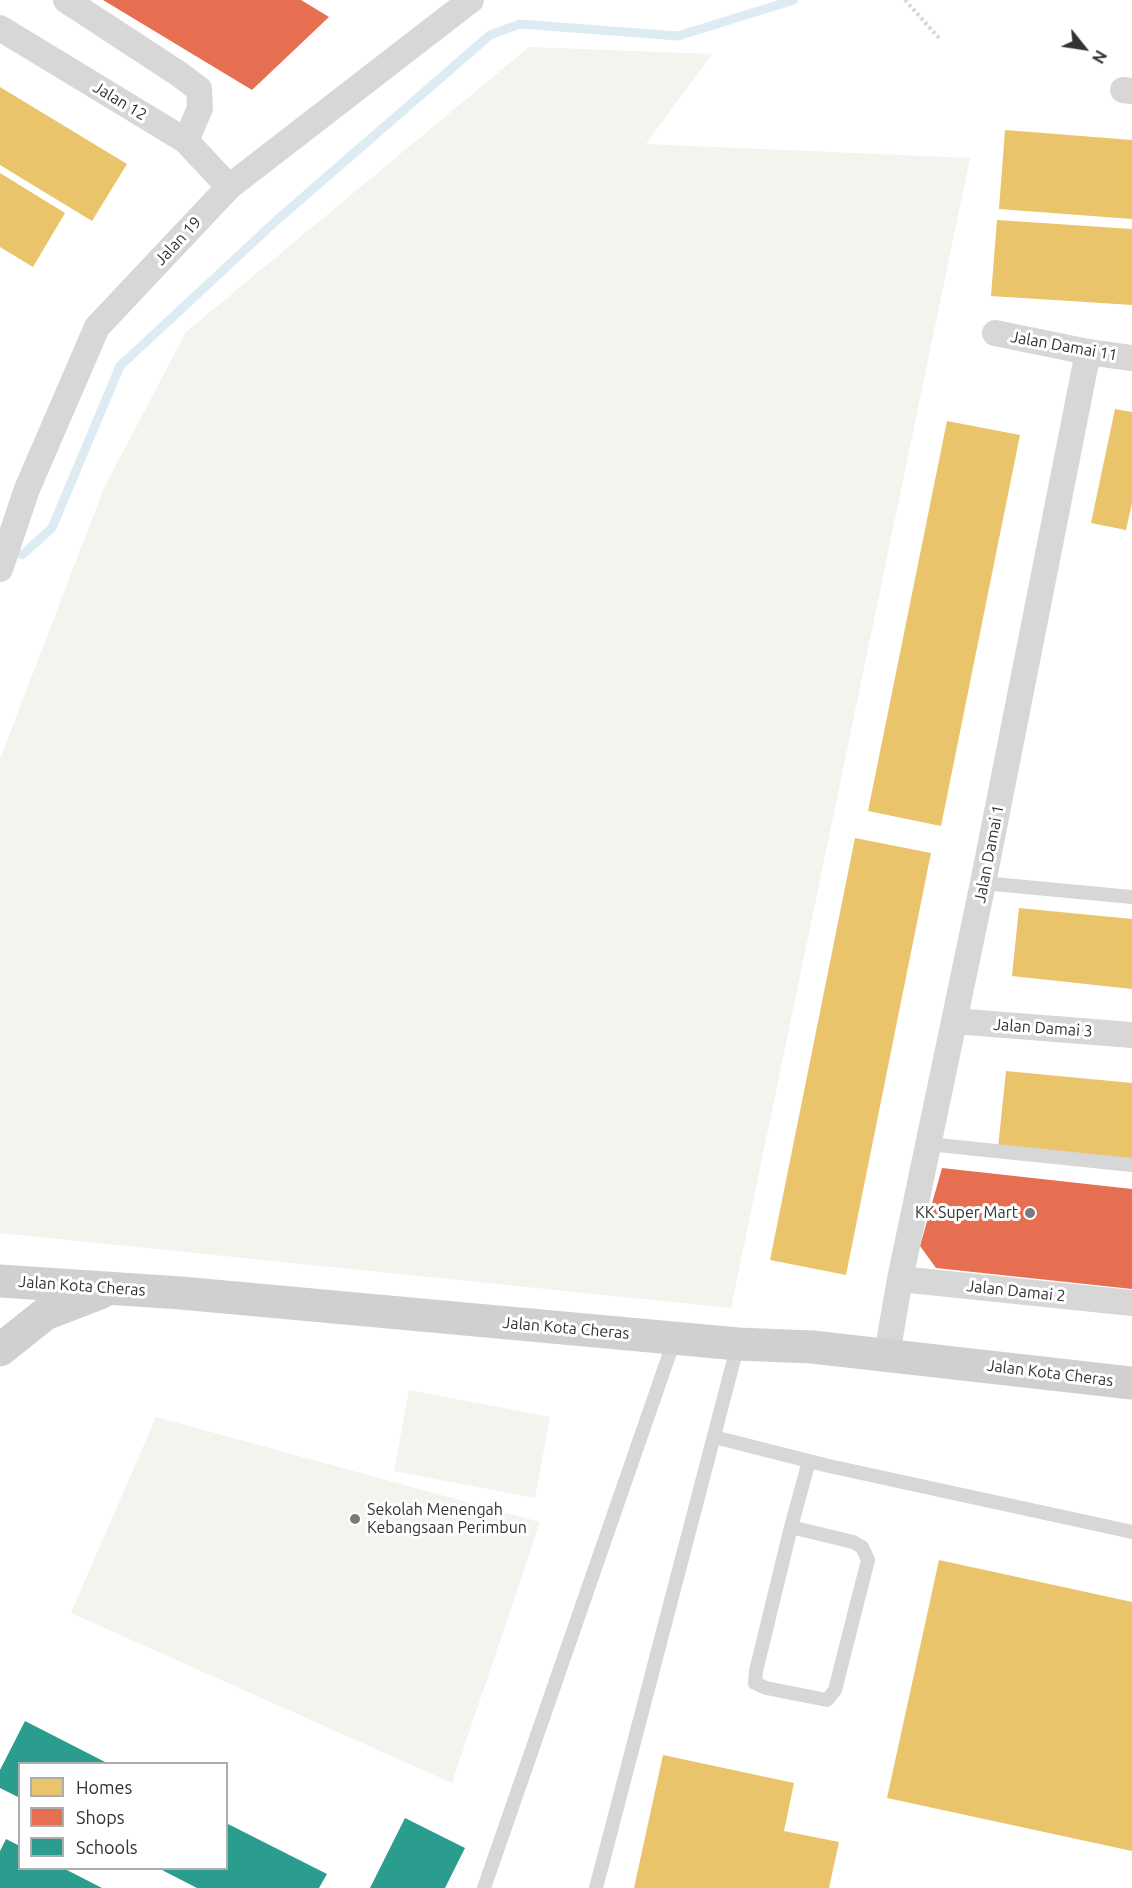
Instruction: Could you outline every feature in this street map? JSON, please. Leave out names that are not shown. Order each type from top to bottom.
[{"type":"street","points":[[66,0],[179,74],[198,89],[200,108],[186,141]]},
{"type":"street","name":"Jalan 19","points":[[0,569],[27,489],[97,327],[229,187],[471,0]]},
{"type":"street","name":"Jalan 12","points":[[0,28],[186,141],[229,187]]},
{"type":"street","name":"Jalan Damai 11","points":[[995,333],[1088,352],[1132,358]]},
{"type":"street","name":"Jalan Damai 1","points":[[887,1354],[900,1279],[983,884],[1088,352]]},
{"type":"street","points":[[0,507],[27,489]]},
{"type":"street","name":"Jalan Damai 3","points":[[954,1021],[1132,1035]]},
{"type":"street","name":"Jalan Damai 2","points":[[900,1279],[1132,1303]]},
{"type":"street","name":"Jalan Kota Cheras","points":[[0,1281],[181,1293],[738,1344],[812,1347],[1132,1383]]},
{"type":"street","points":[[0,1350],[45,1314],[110,1289]]},
{"type":"lane","points":[[983,884],[1132,897]]},
{"type":"lane","points":[[928,1144],[1132,1165]]},
{"type":"lane","points":[[484,1888],[675,1338]]},
{"type":"lane","points":[[596,1888],[738,1344]]},
{"type":"lane","points":[[714,1437],[809,1461],[1132,1532]]},
{"type":"lane","points":[[791,1527],[854,1542],[862,1548],[868,1560],[835,1690],[827,1700],[766,1688],[755,1683],[791,1527],[809,1461]]},
{"type":"path","points":[[905,0],[939,38]]},
{"type":"shaded area","points":[[529,47],[712,54],[646,144],[970,158],[731,1308],[0,1233],[0,759],[104,488],[186,332]]},
{"type":"shaded area","points":[[409,1390],[550,1417],[535,1498],[394,1471]]},
{"type":"shaded area","points":[[156,1417],[540,1522],[452,1783],[71,1613]]},
{"type":"building: Homes","points":[[0,87],[127,164],[92,221],[0,165]]},
{"type":"building: Homes","points":[[1005,130],[1132,140],[1132,219],[999,209]]},
{"type":"building: Homes","points":[[0,173],[65,213],[33,267],[0,247]]},
{"type":"building: Homes","points":[[997,220],[1132,229],[1132,305],[991,296]]},
{"type":"building: Homes","points":[[1115,409],[1132,412],[1132,503],[1126,530],[1091,523]]},
{"type":"building: Homes","points":[[947,421],[1020,435],[941,826],[868,811]]},
{"type":"building: Homes","points":[[855,838],[931,853],[846,1275],[770,1260]]},
{"type":"building: Homes","points":[[1019,908],[1132,919],[1132,989],[1012,976]]},
{"type":"building: Homes","points":[[1006,1071],[1132,1083],[1132,1161],[998,1148]]},
{"type":"building: Homes","points":[[939,1560],[1132,1602],[1132,1851],[887,1798]]},
{"type":"building: Homes","points":[[663,1755],[794,1783],[784,1831],[839,1842],[829,1888],[634,1888]]},
{"type":"building: Shops","points":[[103,0],[301,0],[329,17],[252,90]]},
{"type":"building: Shops","points":[[942,1168],[1132,1189],[1132,1289],[936,1268],[920,1246]]},
{"type":"building: Schools","points":[[25,1721],[105,1762],[18,1762],[18,1797],[0,1788],[0,1770]]},
{"type":"building: Schools","points":[[405,1818],[465,1848],[445,1888],[370,1888]]},
{"type":"building: Schools","points":[[228,1824],[327,1874],[319,1888],[197,1888],[162,1870],[228,1870]]},
{"type":"building: Schools","points":[[6,1839],[18,1845],[18,1870],[67,1870],[102,1888],[0,1888],[0,1851]]},
{"type":"waterway","points":[[22,555],[52,528],[120,366],[277,220],[490,35],[520,24],[678,36],[794,0]]},
{"type":"place","name":"KK Super Mart","points":[[1030,1213]]},
{"type":"place","name":"Sekolah Menengah Kebangsaan Perimbun","points":[[355,1519]]}]
